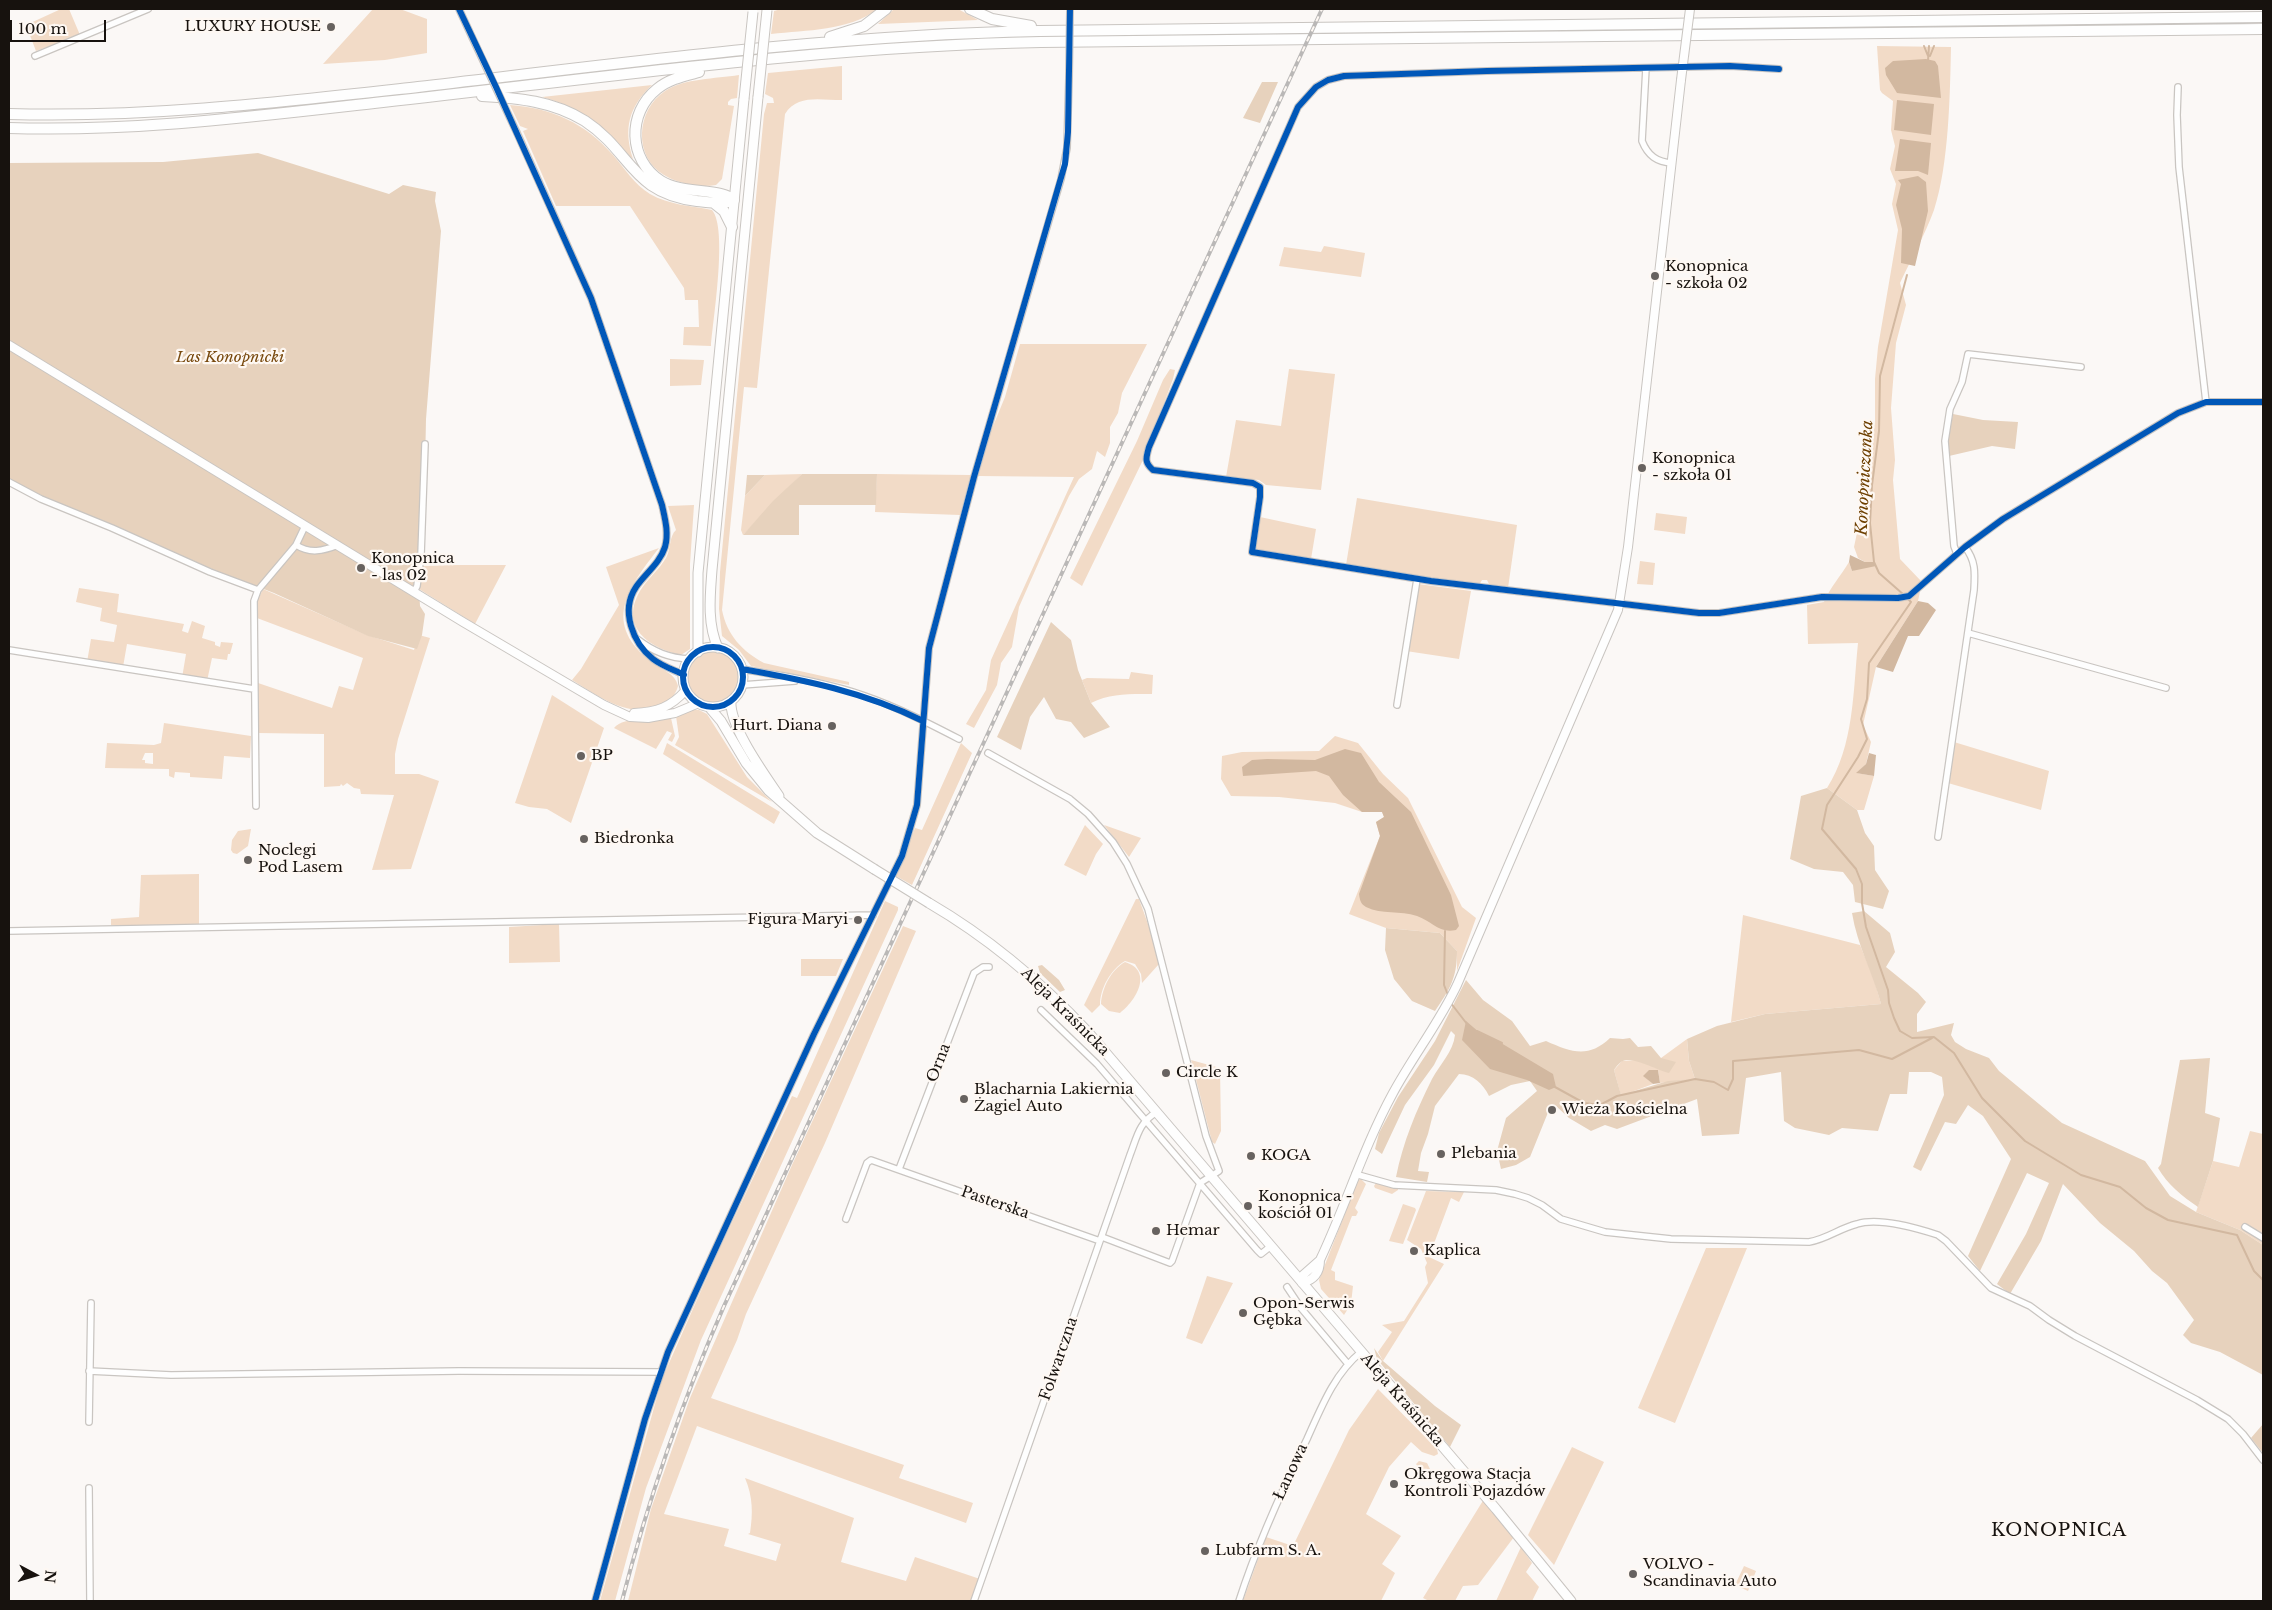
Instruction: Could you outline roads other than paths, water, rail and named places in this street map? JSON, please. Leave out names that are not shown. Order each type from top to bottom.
[{"type":"highway","points":[[795,45],[861,27],[886,9]]},
{"type":"highway","points":[[970,9],[1004,22],[1068,31]]},
{"type":"highway","points":[[9,114],[100,114],[214,108],[795,45],[943,34],[2263,17]]},
{"type":"highway","points":[[9,128],[84,129],[174,124],[876,49],[1018,43],[2263,29]]},
{"type":"highway","points":[[734,200],[725,195],[686,190],[660,181],[648,170],[638,153],[635,131],[640,109],[652,94],[664,84],[680,77],[737,63]]},
{"type":"highway","points":[[453,95],[514,98],[541,103],[564,111],[584,121],[601,134],[638,175],[653,188],[680,198],[727,203],[734,200]]},
{"type":"highway","points":[[713,202],[724,210],[732,227]]},
{"type":"main road","points":[[698,652],[698,573],[753,10]]},
{"type":"main road","points":[[718,648],[712,631],[712,576],[767,10]]},
{"type":"main road","points":[[734,200],[748,202]]},
{"type":"main road","points":[[708,648],[718,648],[733,655],[742,669],[742,685],[738,694],[731,702],[709,707],[699,703],[686,690],[684,675],[690,659],[698,652],[708,648]]},
{"type":"main road","points":[[731,702],[733,717],[741,734],[783,802]]},
{"type":"main road","points":[[709,707],[721,722],[753,773],[768,790],[783,802]]},
{"type":"main road","name":"Aleja Kraśnicka","points":[[783,802],[816,833],[986,940],[1049,992],[1088,1032],[1157,1112],[1496,1509],[1571,1601]]},
{"type":"street","points":[[35,56],[148,9]]},
{"type":"street","points":[[459,9],[591,298],[667,525],[667,539],[663,552],[636,586],[631,597],[629,619],[640,647],[654,660],[684,675]]},
{"type":"street","points":[[595,1601],[645,1419],[660,1372],[814,1034],[902,856],[914,819],[920,780],[928,652],[982,447],[1063,172],[1068,139],[1070,9]]},
{"type":"street","points":[[1302,1283],[1303,1275],[1320,1260],[1355,1174],[1392,1094],[1443,1012],[1457,985],[1620,605],[1690,9]]},
{"type":"street","points":[[1778,69],[1730,66],[1478,71],[1344,76],[1328,80],[1316,87],[1298,107],[1149,447],[1146,458],[1147,464],[1153,470],[1253,483],[1260,487],[1252,552],[1417,578],[1620,605],[1709,614],[1822,597],[1906,597],[1957,554],[2003,519],[2178,413],[2206,402],[2263,402]]},
{"type":"street","points":[[1646,68],[1642,142],[1654,159],[1672,163]]},
{"type":"street","points":[[2178,87],[2179,168],[2206,402]]},
{"type":"street","points":[[9,345],[526,660],[617,712],[630,717],[648,718],[675,713],[699,703]]},
{"type":"street","points":[[1957,554],[1954,546],[1945,441],[1950,410],[1962,382],[1968,354],[2081,367]]},
{"type":"street","points":[[414,592],[417,586],[421,555],[425,444]]},
{"type":"street","points":[[9,482],[41,499],[210,572],[258,590]]},
{"type":"street","points":[[256,806],[254,606],[258,590],[296,545],[306,526]]},
{"type":"street","points":[[296,545],[311,551],[329,549],[338,545]]},
{"type":"street","points":[[1938,836],[1976,570],[1972,558],[1965,548]]},
{"type":"street","points":[[1397,705],[1417,578]]},
{"type":"street","points":[[1968,633],[2166,688]]},
{"type":"street","points":[[636,638],[665,656],[690,659]]},
{"type":"street","points":[[9,650],[254,689]]},
{"type":"street","points":[[742,669],[864,696],[923,721],[959,739]]},
{"type":"street","points":[[742,685],[800,681]]},
{"type":"street","points":[[617,712],[657,711],[670,704],[686,690]]},
{"type":"street","points":[[988,753],[1070,799],[1088,814],[1113,842],[1134,877],[1148,909],[1206,1136],[1219,1170],[1200,1183]]},
{"type":"street","points":[[9,931],[873,915]]},
{"type":"street","name":"Orna","points":[[899,1170],[974,973],[983,967],[989,967]]},
{"type":"street","points":[[1041,1010],[1097,1064],[1261,1254],[1270,1246]]},
{"type":"street","points":[[1146,1119],[1157,1112]]},
{"type":"street","name":"Folwarczna","points":[[974,1601],[1130,1155],[1146,1119]]},
{"type":"street","name":"Pasterska","points":[[846,1219],[869,1161],[889,1166],[1170,1263],[1200,1183]]},
{"type":"street","points":[[1355,1174],[1394,1185],[1505,1192],[1528,1198],[1561,1219],[1585,1228],[1662,1239],[1810,1242],[1820,1241],[1855,1224],[1873,1222],[1938,1235],[1991,1288],[2030,1306],[2075,1336],[2197,1400],[2228,1419],[2243,1434],[2263,1460]]},
{"type":"street","points":[[2245,1227],[2263,1238]]},
{"type":"street","points":[[1288,1287],[1301,1308],[1348,1364]]},
{"type":"street","points":[[89,1422],[91,1303]]},
{"type":"street","name":"Łanowa","points":[[1238,1601],[1252,1561],[1284,1486],[1324,1403],[1348,1364],[1361,1352]]},
{"type":"street","points":[[89,1371],[171,1375],[459,1371],[660,1372]]},
{"type":"street","points":[[89,1488],[90,1601]]},
{"type":"waterway","points":[[1924,46],[1928,56]]},
{"type":"waterway","points":[[1928,61],[1929,46]]},
{"type":"waterway","points":[[1930,56],[1934,46]]},
{"type":"waterway","name":"Konopniczanka","points":[[1904,595],[1879,573],[1874,562],[1870,523],[1872,485],[1879,431],[1880,376],[1907,275]]},
{"type":"waterway","name":"Konopniczanka","points":[[1908,599],[1911,602],[1869,663],[1867,699],[1861,719],[1867,739],[1858,757],[1827,805],[1822,829],[1856,869],[1862,884],[1862,903],[1866,927],[1888,990],[1889,1003],[1900,1031],[1912,1038],[1934,1037],[1954,1053],[1982,1098],[2025,1141],[2081,1175],[2120,1187],[2146,1208],[2168,1220],[2237,1235],[2254,1271],[2263,1280]]},
{"type":"waterway","points":[[1445,931],[1444,985],[1448,995]]},
{"type":"waterway","points":[[1450,1002],[1467,1024]]},
{"type":"waterway","points":[[1477,1031],[1502,1043]]},
{"type":"waterway","points":[[1555,1087],[1584,1103],[1600,1105],[1617,1096],[1695,1079],[1714,1082],[1728,1090],[1733,1079],[1733,1061],[1859,1050],[1892,1059],[1932,1038]]},
{"type":"railway","points":[[622,1601],[643,1526],[667,1452],[694,1378],[724,1306],[1322,9]]},
{"type":"place","name":"LUXURY HOUSE","points":[[331,27]]},
{"type":"place","name":"Konopnica - szkoła 02","points":[[1655,276]]},
{"type":"place","name":"Konopnica - szkoła 01","points":[[1642,468]]},
{"type":"place","name":"Konopnica - las 02","points":[[361,568]]},
{"type":"place","name":"Hurt. Diana","points":[[832,726]]},
{"type":"place","name":"BP","points":[[581,756]]},
{"type":"place","name":"Biedronka","points":[[584,839]]},
{"type":"place","name":"Noclegi Pod Lasem","points":[[248,860]]},
{"type":"place","name":"Figura Maryi","points":[[858,920]]},
{"type":"place","name":"Circle K","points":[[1166,1073]]},
{"type":"place","name":"Blacharnia Lakiernia Żagiel Auto","points":[[964,1099]]},
{"type":"place","name":"Wieża Kościelna","points":[[1552,1110]]},
{"type":"place","name":"Plebania","points":[[1441,1154]]},
{"type":"place","name":"KOGA","points":[[1251,1156]]},
{"type":"place","name":"Konopnica - kościół 01","points":[[1248,1206]]},
{"type":"place","name":"Hemar","points":[[1156,1231]]},
{"type":"place","name":"Kaplica","points":[[1414,1251]]},
{"type":"place","name":"Opon-Serwis Gębka","points":[[1243,1313]]},
{"type":"place","name":"Okręgowa Stacja Kontroli Pojazdów","points":[[1394,1484]]},
{"type":"place","name":"Lubfarm S. A.","points":[[1205,1551]]},
{"type":"place","name":"VOLVO - Scandinavia Auto","points":[[1633,1574]]},
{"type":"district","name":"KONOPNICA","points":[[2059,1531]]},
{"type":"park label","name":"Las Konopnicki","points":[[230,358]]}]
